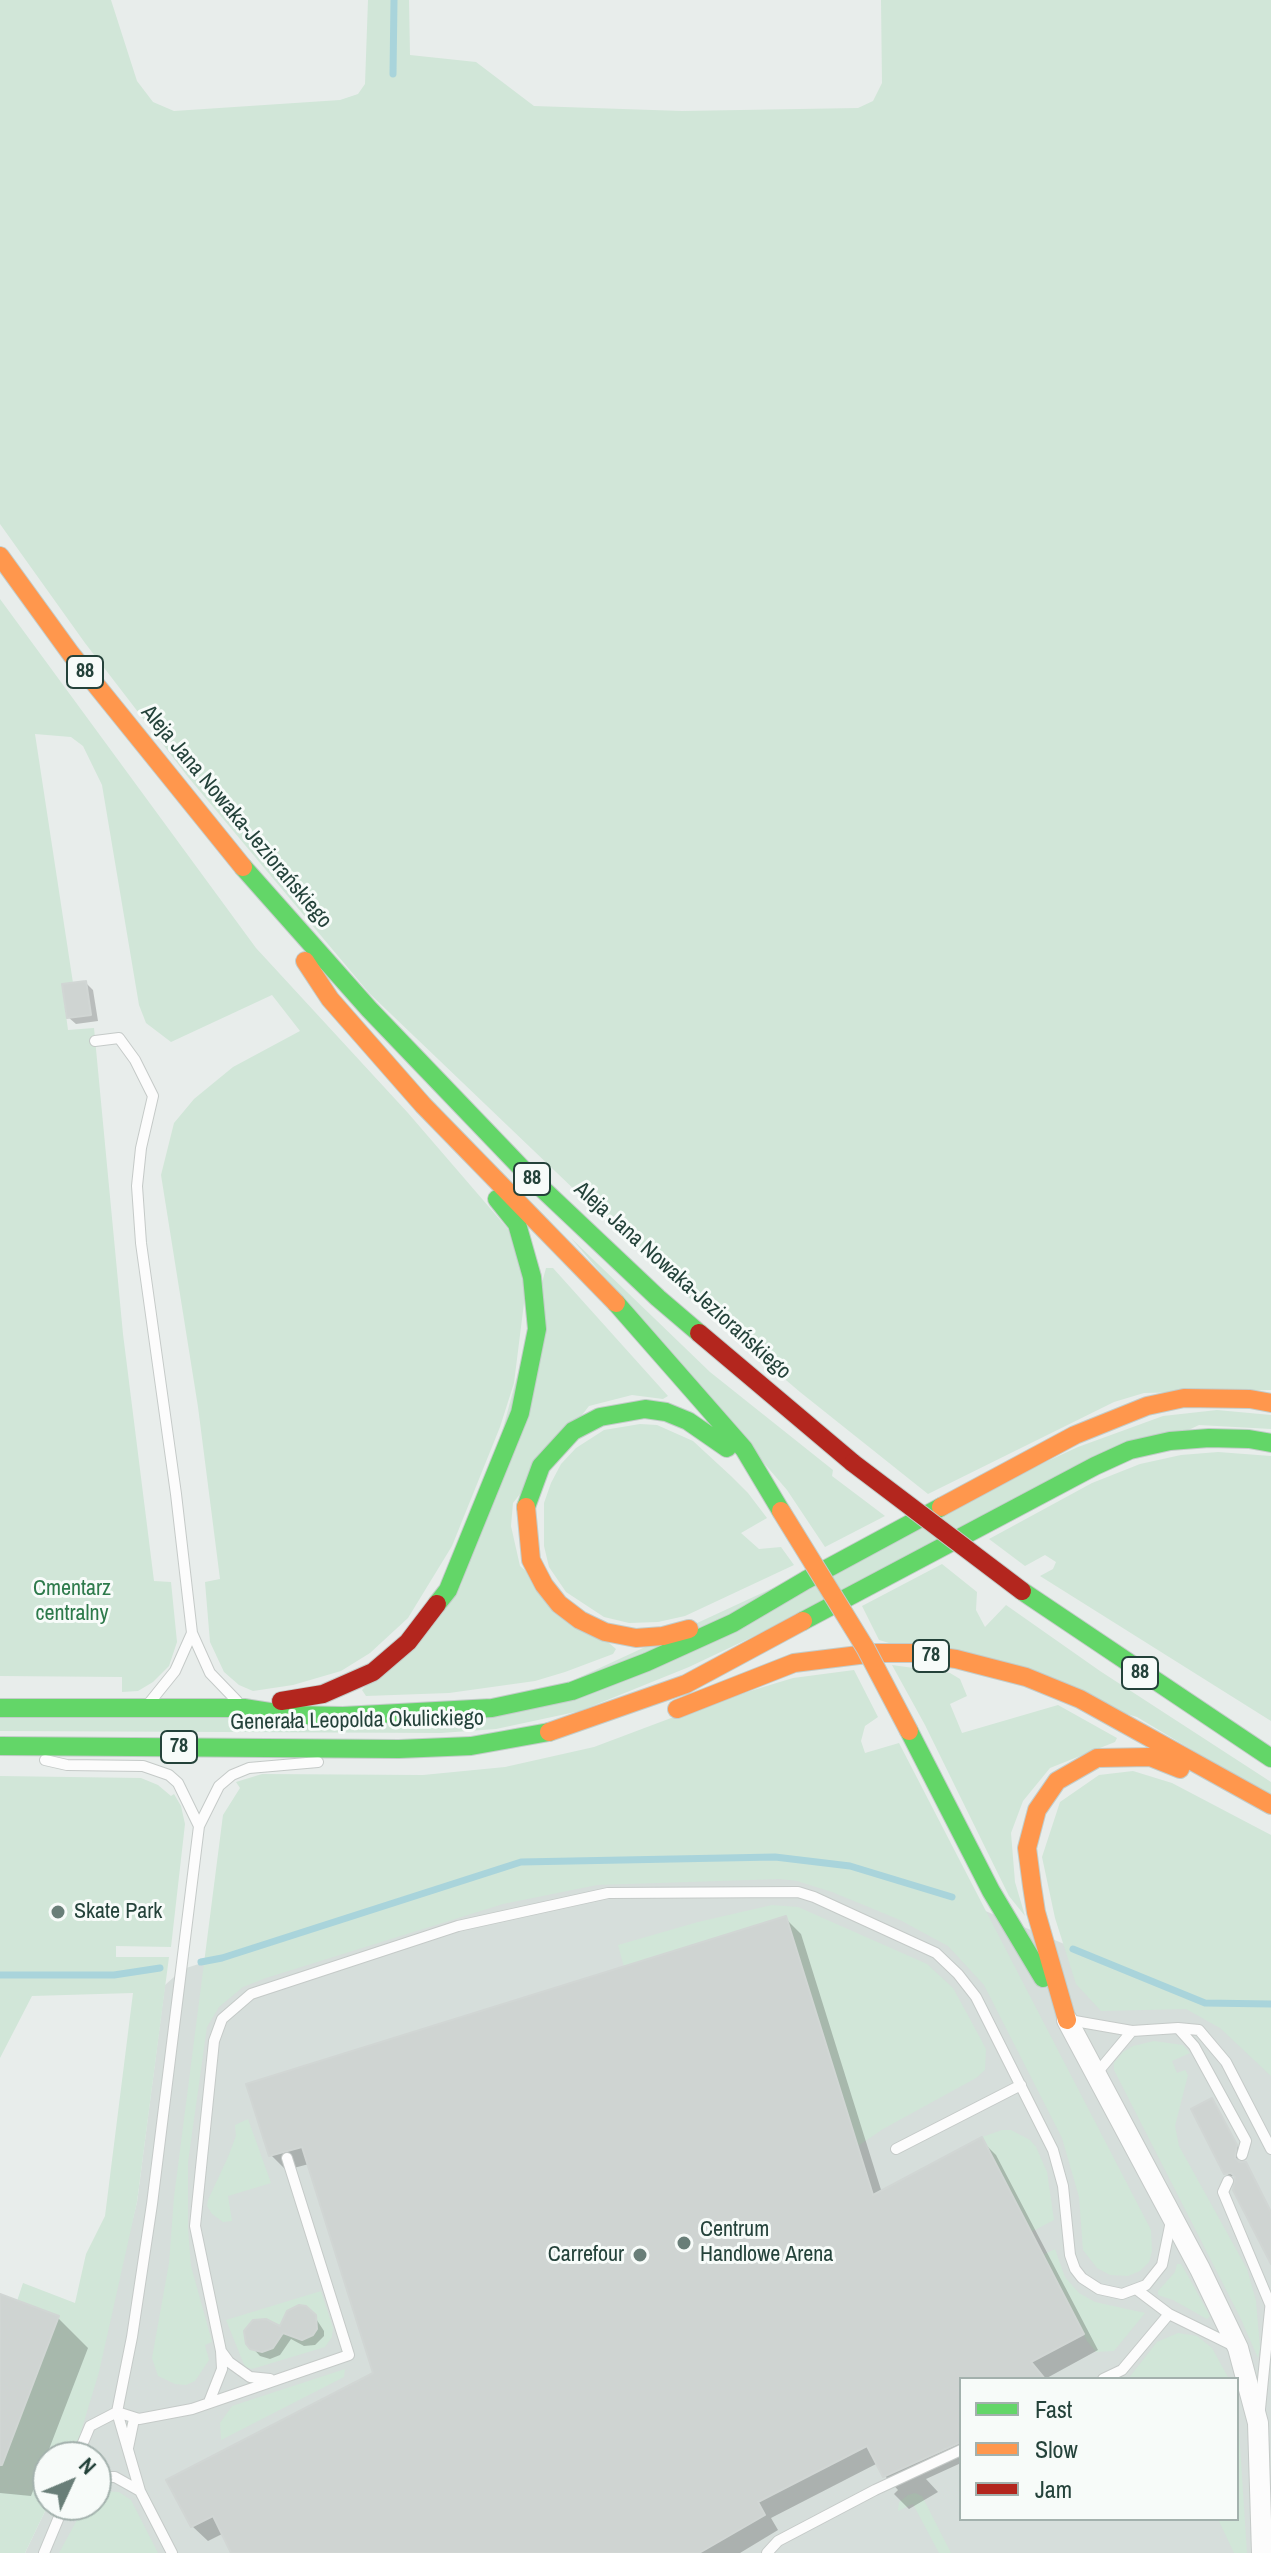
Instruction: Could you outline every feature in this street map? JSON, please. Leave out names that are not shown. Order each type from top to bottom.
[{"type":"main road","name":"Aleja Jana Nowaka-Jeziorańskiego","points":[[0,556],[71,654],[241,865],[369,1009],[532,1179],[658,1298],[853,1463],[1022,1591],[1267,1755]]},
{"type":"main road","points":[[241,865],[330,999],[423,1105],[517,1224],[532,1277],[537,1329],[520,1413],[448,1590],[408,1642],[373,1672],[323,1694],[244,1708]]},
{"type":"main road","points":[[423,1105],[603,1288],[744,1449],[866,1649],[991,1891],[1067,2020]]},
{"type":"main road","name":"78","points":[[244,1708],[289,1715],[410,1713],[492,1708],[572,1691],[647,1662],[733,1623],[806,1580],[1075,1435],[1147,1406],[1184,1398],[1250,1399],[1271,1403]]},
{"type":"main road","points":[[781,1511],[730,1450],[688,1421],[666,1412],[645,1409],[600,1417],[573,1431],[541,1466],[526,1507],[531,1560],[544,1585],[559,1604],[580,1620],[605,1632],[636,1638],[663,1636],[701,1626],[806,1580]]},
{"type":"main road","points":[[569,1727],[686,1684],[1130,1450],[1170,1441],[1209,1438],[1271,1443]]},
{"type":"main road","name":"78","points":[[663,1715],[794,1663],[875,1653],[914,1653],[956,1659],[1026,1677],[1080,1699],[1271,1807]]},
{"type":"main road","name":"Generała Leopolda Okulickiego","points":[[0,1708],[244,1708]]},
{"type":"main road","name":"78","points":[[569,1727],[611,1730]]},
{"type":"main road","name":"Generała Leopolda Okulickiego","points":[[0,1748],[358,1749],[471,1746],[569,1727]]},
{"type":"main road","points":[[1067,2020],[1036,1912],[1027,1848],[1037,1810],[1057,1781],[1097,1758],[1150,1757],[1271,1807]]},
{"type":"street","points":[[1067,2020],[1172,2216],[1238,2348],[1258,2423],[1266,2528],[1262,2553]]},
{"type":"lane","name":"Generała Leopolda Okulickiego","points":[[95,1041],[119,1038],[135,1060],[153,1096],[141,1148],[137,1186],[141,1243],[192,1633],[210,1673],[244,1708]]},
{"type":"lane","points":[[144,1708],[175,1671],[192,1633]]},
{"type":"lane","points":[[0,1748],[67,1765],[143,1766],[169,1775],[178,1783],[199,1826]]},
{"type":"lane","points":[[172,2553],[140,2491],[117,2412],[152,2204],[199,1826],[219,1786],[232,1775],[249,1768],[314,1764],[358,1749]]},
{"type":"lane","points":[[209,2402],[222,2369],[221,2351],[195,2226],[214,2041],[222,2019],[251,1994],[458,1926],[608,1893],[798,1892],[936,1953],[976,1997],[1053,2150],[1063,2186],[1070,2255],[1082,2278],[1099,2289],[1122,2294],[1154,2279],[1162,2265],[1172,2216]]},
{"type":"lane","points":[[1067,2020],[1132,2031],[1199,2030],[1226,2062],[1271,2149]]},
{"type":"lane","points":[[1178,2028],[1194,2046],[1246,2141],[1242,2155]]},
{"type":"lane","points":[[1096,2074],[1132,2031]]},
{"type":"lane","points":[[896,2149],[1021,2085]]},
{"type":"lane","points":[[84,2441],[90,2426],[117,2412],[134,2419],[192,2409],[349,2355],[287,2158]]},
{"type":"lane","points":[[1228,2181],[1223,2192],[1270,2302],[1258,2423]]},
{"type":"lane","points":[[1136,2289],[1169,2314],[1238,2348]]},
{"type":"lane","points":[[1107,2377],[1122,2370],[1169,2314]]},
{"type":"lane","points":[[221,2351],[229,2362],[250,2377],[276,2379]]},
{"type":"lane","points":[[128,2450],[134,2419]]},
{"type":"lane","points":[[767,2553],[778,2541],[875,2490],[959,2451]]},
{"type":"lane","points":[[112,2477],[140,2491]]},
{"type":"lane","points":[[44,2553],[59,2521]]},
{"type":"shaded area","name":"Centrum Handlowe Arena","points":[[775,1857],[952,1897],[1205,2003],[1271,2065],[1271,2553],[25,2553],[40,2521],[112,2521],[112,2441],[78,2441],[137,2202],[165,1985],[183,1969],[521,1862]]},
{"type":"green space","points":[[0,0],[111,0],[137,81],[153,102],[174,111],[340,100],[358,94],[365,84],[368,0],[409,0],[410,55],[476,62],[534,106],[682,111],[858,108],[873,101],[882,83],[881,0],[1271,0],[1271,1390],[1144,1393],[1114,1402],[928,1494],[800,1392],[673,1284],[369,993],[188,777],[85,643],[0,524]]},
{"type":"green space","name":"Cmentarz centralny","points":[[0,599],[256,948],[408,1113],[508,1229],[526,1287],[514,1383],[500,1427],[452,1546],[408,1618],[370,1653],[341,1671],[293,1685],[253,1691],[239,1685],[224,1672],[210,1642],[205,1582],[220,1579],[198,1407],[161,1175],[174,1123],[194,1099],[233,1067],[300,1031],[272,995],[171,1042],[146,1023],[139,1005],[102,785],[83,746],[71,737],[35,734],[73,983],[62,985],[68,1030],[94,1028],[123,1334],[154,1581],[171,1582],[177,1642],[169,1666],[153,1682],[138,1691],[122,1692],[122,1677],[0,1676]]},
{"type":"green space","points":[[571,1238],[710,1372],[833,1470],[832,1476],[885,1516],[825,1547],[787,1490]]},
{"type":"green space","points":[[546,1268],[553,1268],[668,1396],[663,1399],[632,1395],[589,1406],[513,1503],[511,1526],[520,1566],[616,1649],[613,1654],[535,1681],[449,1693],[366,1696],[362,1690],[461,1585]]},
{"type":"green space","points":[[1217,1410],[1271,1415],[1271,1429],[1199,1425],[689,1667],[580,1711],[496,1729],[441,1733],[0,1731],[0,1717],[498,1715],[1078,1447],[1163,1416]]},
{"type":"green space","points":[[640,1424],[657,1425],[693,1441],[748,1493],[767,1518],[741,1533],[759,1549],[781,1547],[794,1565],[685,1616],[658,1622],[629,1623],[604,1617],[566,1592],[549,1567],[544,1546],[544,1503],[551,1483],[561,1464],[576,1448],[604,1430]]},
{"type":"green space","points":[[1218,1452],[1271,1456],[1271,1721],[1040,1576],[1053,1569],[1056,1562],[1045,1555],[1025,1566],[989,1539],[1092,1483],[1140,1464],[1181,1455]]},
{"type":"green space","points":[[942,1564],[977,1592],[976,1610],[985,1627],[1006,1605],[1100,1671],[1271,1782],[1271,1797],[1137,1717],[879,1640],[862,1606]]},
{"type":"green space","points":[[892,1665],[950,1673],[960,1679],[967,1696],[950,1704],[962,1733],[1058,1705],[1117,1738],[1115,1742],[1050,1768],[1023,1801],[1011,1833],[1015,1882],[1025,1916],[1009,1896]]},
{"type":"green space","points":[[854,1670],[878,1717],[865,1726],[861,1741],[865,1753],[899,1743],[1151,2230],[1149,2262],[1140,2271],[1128,2276],[1110,2275],[1097,2268],[1083,2250],[1079,2197],[1062,2138],[984,1985],[948,1946],[900,1920],[797,1881],[597,1885],[503,1904],[266,1978],[243,1987],[219,2007],[207,2027],[188,2162],[191,2266],[212,2342],[205,2345],[209,2360],[195,2381],[186,2385],[175,2384],[158,2376],[152,2358],[169,2263],[174,2197],[223,1815],[240,1788],[236,1782],[262,1774],[423,1775],[505,1767],[594,1747],[711,1703],[793,1678]]},
{"type":"green space","points":[[1133,1771],[1172,1783],[1271,1835],[1271,2076],[1220,2028],[1186,2009],[1101,2011],[1076,1984],[1055,1918],[1042,1857],[1060,1802],[1099,1775]]},
{"type":"green space","points":[[0,1776],[141,1778],[158,1785],[171,1796],[174,1794],[181,1806],[185,1824],[171,1947],[116,1946],[116,1957],[169,1957],[137,2202],[99,2372],[78,2441],[32,2441],[32,2521],[40,2521],[25,2553],[0,2553],[0,2467],[58,2316],[17,2301],[23,2283],[75,2303],[86,2254],[105,2216],[133,1993],[32,1996],[0,2058]]},
{"type":"green space","points":[[772,1905],[798,1907],[927,1964],[953,1988],[986,2049],[985,2070],[858,2146],[786,1917],[624,1967],[618,1945]]},
{"type":"green space","points":[[1154,2041],[1183,2045],[1190,2053],[1172,2061],[1177,2073],[1185,2070],[1188,2075],[1175,2126],[1179,2146],[1247,2269],[1256,2301],[1258,2358],[1114,2070],[1114,2063],[1123,2052]]},
{"type":"green space","points":[[248,2119],[271,2183],[228,2196],[232,2221],[223,2222],[212,2214],[207,2206],[208,2200],[236,2136],[235,2125]]},
{"type":"green space","points":[[1011,2130],[1030,2140],[1047,2172],[1054,2220],[1031,2232],[982,2137]]},
{"type":"green space","points":[[1055,2249],[1065,2277],[1079,2293],[1095,2302],[1145,2313],[1114,2351],[1096,2352],[1087,2341],[1043,2255]]},
{"type":"green space","points":[[1177,2264],[1181,2264],[1210,2316],[1207,2319],[1158,2295],[1175,2272]]},
{"type":"green space","points":[[321,2291],[333,2328],[332,2337],[325,2347],[252,2369],[245,2367],[226,2320]]},
{"type":"green space","points":[[1178,2333],[1197,2336],[1212,2348],[1228,2377],[1130,2377],[1157,2342]]},
{"type":"green space","points":[[345,2369],[344,2377],[221,2440],[220,2423],[232,2406]]},
{"type":"green space","points":[[1239,2430],[1247,2553],[1234,2553],[1219,2521],[1239,2521]]},
{"type":"green space","points":[[112,2492],[119,2492],[131,2500],[158,2553],[59,2553],[76,2521],[112,2521]]},
{"type":"green space","points":[[915,2493],[922,2496],[951,2553],[939,2553],[913,2504],[898,2511],[899,2502]]},
{"type":"building","points":[[86,981],[91,1015],[67,1018],[62,984]]},
{"type":"building","name":"Centrum Handlowe Arena","points":[[786,1916],[873,2195],[982,2137],[1084,2334],[1031,2362],[1043,2377],[959,2377],[959,2443],[883,2477],[867,2446],[758,2502],[765,2515],[699,2553],[231,2553],[213,2516],[191,2527],[166,2480],[373,2373],[302,2147],[269,2156],[246,2084]]},
{"type":"building","points":[[1212,2098],[1237,2145],[1235,2158],[1246,2162],[1271,2212],[1271,2264],[1233,2190],[1235,2177],[1231,2173],[1224,2174],[1191,2109]]},
{"type":"building","points":[[0,2294],[59,2316],[2,2465],[0,2465]]},
{"type":"building","points":[[299,2305],[306,2306],[316,2315],[317,2329],[313,2335],[302,2340],[283,2333],[273,2348],[262,2352],[250,2349],[244,2331],[253,2320],[266,2319],[280,2326],[287,2311]]},
{"type":"waterway","points":[[393,74],[394,0]]},
{"type":"waterway","points":[[201,1962],[222,1958],[521,1862],[775,1857],[850,1866],[952,1897]]},
{"type":"waterway","points":[[1073,1949],[1205,2003],[1271,2004]]},
{"type":"waterway","points":[[0,1975],[114,1975],[160,1968]]},
{"type":"traffic: fast","points":[[243,867],[369,1009],[532,1179],[699,1333]]},
{"type":"traffic: fast","points":[[437,1604],[448,1590],[520,1413],[537,1329],[532,1277],[517,1224],[497,1199]]},
{"type":"traffic: fast","points":[[616,1303],[744,1449],[781,1511]]},
{"type":"traffic: fast","points":[[526,1507],[541,1466],[573,1431],[600,1417],[645,1409],[666,1412],[688,1421],[727,1448]]},
{"type":"traffic: fast","points":[[803,1621],[1130,1450],[1170,1441],[1209,1438],[1271,1443]]},
{"type":"traffic: fast","points":[[0,1708],[244,1708],[289,1715],[343,1716],[492,1708],[572,1691],[647,1662],[733,1623],[941,1507]]},
{"type":"traffic: fast","points":[[1022,1591],[1271,1758]]},
{"type":"traffic: fast","points":[[909,1731],[991,1891],[1043,1978]]},
{"type":"traffic: fast","points":[[0,1746],[399,1749],[471,1746],[549,1732]]},
{"type":"traffic: slow","points":[[0,556],[71,654],[243,867]]},
{"type":"traffic: slow","points":[[305,961],[330,999],[423,1105],[616,1303]]},
{"type":"traffic: slow","points":[[941,1507],[1075,1435],[1147,1406],[1184,1398],[1250,1399],[1271,1403]]},
{"type":"traffic: slow","points":[[526,1507],[531,1560],[544,1585],[559,1604],[580,1620],[605,1632],[636,1638],[663,1636],[689,1629]]},
{"type":"traffic: slow","points":[[781,1511],[866,1649],[909,1731]]},
{"type":"traffic: slow","points":[[549,1732],[686,1684],[803,1621]]},
{"type":"traffic: slow","points":[[677,1709],[794,1663],[875,1653],[914,1653],[956,1659],[1026,1677],[1080,1699],[1271,1805]]},
{"type":"traffic: slow","points":[[1067,2020],[1036,1912],[1032,1886],[1027,1848],[1037,1810],[1057,1781],[1097,1758],[1150,1757],[1180,1769]]},
{"type":"traffic: jam","points":[[699,1333],[853,1463]]},
{"type":"traffic: jam","points":[[853,1463],[1022,1591]]},
{"type":"traffic: jam","points":[[281,1701],[323,1694],[373,1672],[408,1642],[437,1604]]},
{"type":"place","name":"Skate Park","points":[[58,1912]]},
{"type":"place","name":"Centrum Handlowe Arena","points":[[684,2243]]},
{"type":"place","name":"Carrefour","points":[[640,2255]]}]
